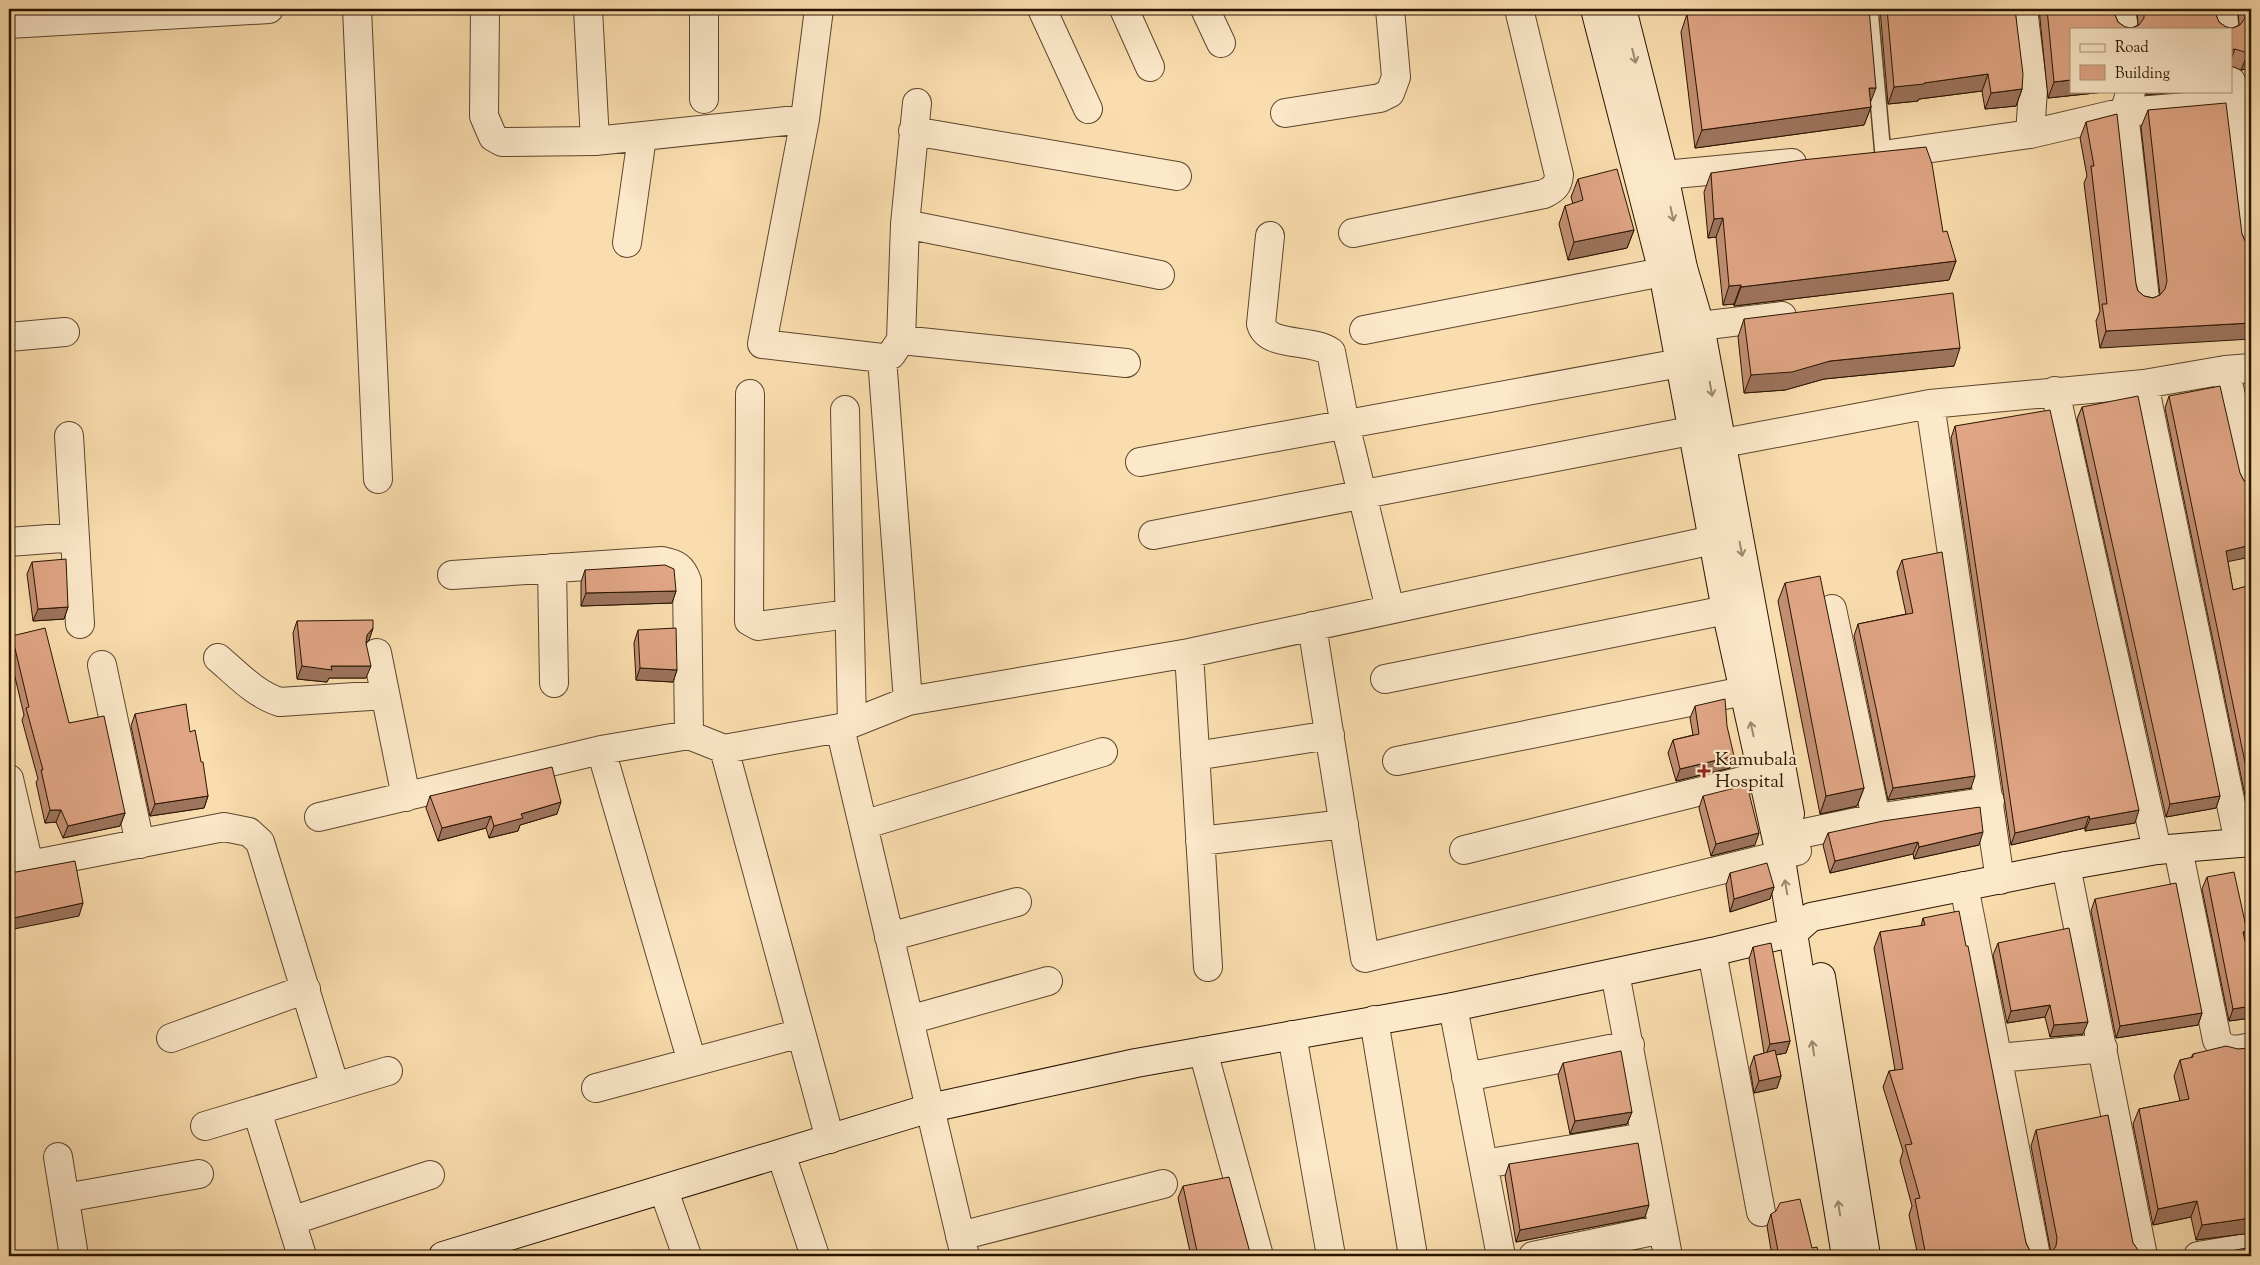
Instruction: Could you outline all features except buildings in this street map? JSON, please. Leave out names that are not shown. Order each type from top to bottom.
[{"type":"street","points":[[9,24],[160,12],[269,9]]},
{"type":"street","points":[[357,9],[378,480]]},
{"type":"street","points":[[485,9],[484,116],[493,137],[502,142],[596,141],[805,120]]},
{"type":"street","points":[[588,9],[596,141]]},
{"type":"street","points":[[704,9],[704,98]]},
{"type":"street","points":[[819,9],[805,120],[762,344],[892,349],[1126,363]]},
{"type":"street","points":[[1042,9],[1088,109]]},
{"type":"street","points":[[1124,9],[1150,67]]},
{"type":"street","points":[[1206,9],[1221,43]]},
{"type":"street","points":[[1285,114],[1380,98],[1390,93],[1396,77],[1390,9]]},
{"type":"street","points":[[1353,233],[1544,194],[1554,189],[1558,184],[1559,175],[1519,9]]},
{"type":"street","points":[[1622,9],[1664,175],[1673,270],[1700,326],[1693,360]]},
{"type":"street","points":[[2023,9],[2034,90],[2030,134]]},
{"type":"street","points":[[2121,9],[2124,28]]},
{"type":"street","points":[[2222,9],[2225,28]]},
{"type":"street","points":[[1600,10],[1673,270],[1693,360],[1791,847],[1846,1256]]},
{"type":"street","points":[[1855,157],[2030,134],[2128,102],[2239,96],[2251,248]]},
{"type":"street","points":[[908,701],[892,349],[917,102]]},
{"type":"street","points":[[2128,102],[2145,299]]},
{"type":"street","points":[[913,131],[1177,176]]},
{"type":"street","points":[[627,243],[642,137]]},
{"type":"street","points":[[1664,175],[1817,161]]},
{"type":"street","points":[[905,224],[1160,275]]},
{"type":"street","points":[[1270,236],[1261,324],[1263,331],[1270,338],[1322,345],[1331,352],[1390,609]]},
{"type":"street","points":[[1364,330],[1673,270]]},
{"type":"street","points":[[1700,326],[1806,313]]},
{"type":"street","points":[[9,337],[65,332]]},
{"type":"street","points":[[1140,462],[1693,360]]},
{"type":"street","points":[[1153,535],[1364,495],[1707,437],[1930,404],[2144,384],[2238,369],[2251,482]]},
{"type":"street","points":[[443,1256],[664,1191],[930,1108],[1136,1063],[1453,1007],[1615,973],[1712,952],[1802,924],[1964,886],[2066,866],[2167,850],[2245,842],[2144,384]]},
{"type":"street","points":[[2056,391],[2167,850],[2217,1040],[2222,1048],[2230,1050],[2251,1047]]},
{"type":"street","points":[[750,394],[748,621],[758,626],[849,614]]},
{"type":"street","points":[[1930,404],[1990,801],[2000,880]]},
{"type":"street","points":[[845,410],[849,614],[846,726],[863,825],[962,1246],[1163,1184]]},
{"type":"street","points":[[68,436],[80,624]]},
{"type":"street","points":[[1707,437],[1713,540],[1726,610],[1762,776],[1791,847]]},
{"type":"street","points":[[9,542],[75,537]]},
{"type":"street","points":[[319,817],[601,750],[689,734],[724,749],[846,726],[908,701],[1189,652],[1713,540]]},
{"type":"street","points":[[452,575],[662,561],[674,563],[683,569],[687,582],[689,734]]},
{"type":"street","points":[[552,568],[554,683]]},
{"type":"street","points":[[1832,609],[1876,818]]},
{"type":"street","points":[[1385,679],[1726,610]]},
{"type":"street","points":[[1312,626],[1365,958],[1791,847],[1876,818],[1990,801]]},
{"type":"street","points":[[1189,652],[1208,967]]},
{"type":"street","points":[[377,653],[406,797]]},
{"type":"street","points":[[218,658],[268,699],[280,702],[385,695]]},
{"type":"street","points":[[102,665],[140,844]]},
{"type":"street","points":[[1397,761],[1744,691]]},
{"type":"street","points":[[1195,756],[1330,734]]},
{"type":"street","points":[[724,749],[830,1139]]},
{"type":"street","points":[[601,750],[692,1062]]},
{"type":"street","points":[[863,825],[1102,752]]},
{"type":"street","points":[[1464,850],[1762,776]]},
{"type":"street","points":[[9,779],[19,867],[224,828],[248,832],[260,842],[336,1087]]},
{"type":"street","points":[[1200,841],[1344,824]]},
{"type":"street","points":[[2066,866],[2143,1256]]},
{"type":"street","points":[[1964,886],[2036,1256]]},
{"type":"street","points":[[890,937],[1017,902]]},
{"type":"street","points":[[1802,924],[1866,1256]]},
{"type":"street","points":[[1712,952],[1761,1212]]},
{"type":"street","points":[[1615,973],[1668,1256]]},
{"type":"street","points":[[909,1020],[1048,981]]},
{"type":"street","points":[[171,1038],[306,989]]},
{"type":"street","points":[[1453,1007],[1501,1256]]},
{"type":"street","points":[[1374,1020],[1413,1256]]},
{"type":"street","points":[[596,1088],[801,1032]]},
{"type":"street","points":[[1292,1035],[1331,1256]]},
{"type":"street","points":[[1466,1077],[1630,1045]]},
{"type":"street","points":[[1998,1058],[2103,1048]]},
{"type":"street","points":[[1203,1051],[1259,1256]]},
{"type":"street","points":[[206,1126],[388,1071]]},
{"type":"street","points":[[257,1110],[302,1256]]},
{"type":"street","points":[[1484,1164],[1646,1137]]},
{"type":"street","points":[[781,1154],[815,1256]]},
{"type":"street","points":[[58,1157],[74,1256]]},
{"type":"street","points":[[65,1198],[199,1174]]},
{"type":"street","points":[[291,1220],[430,1174]]},
{"type":"street","points":[[664,1191],[678,1254]]},
{"type":"street","points":[[1533,1256],[1662,1229]]},
{"type":"street","points":[[2198,1256],[2251,1247]]},
{"type":"lane","points":[[1870,9],[1883,154]]},
{"type":"place","name":"Kamubala Hospital","points":[[1704,771]]}]
